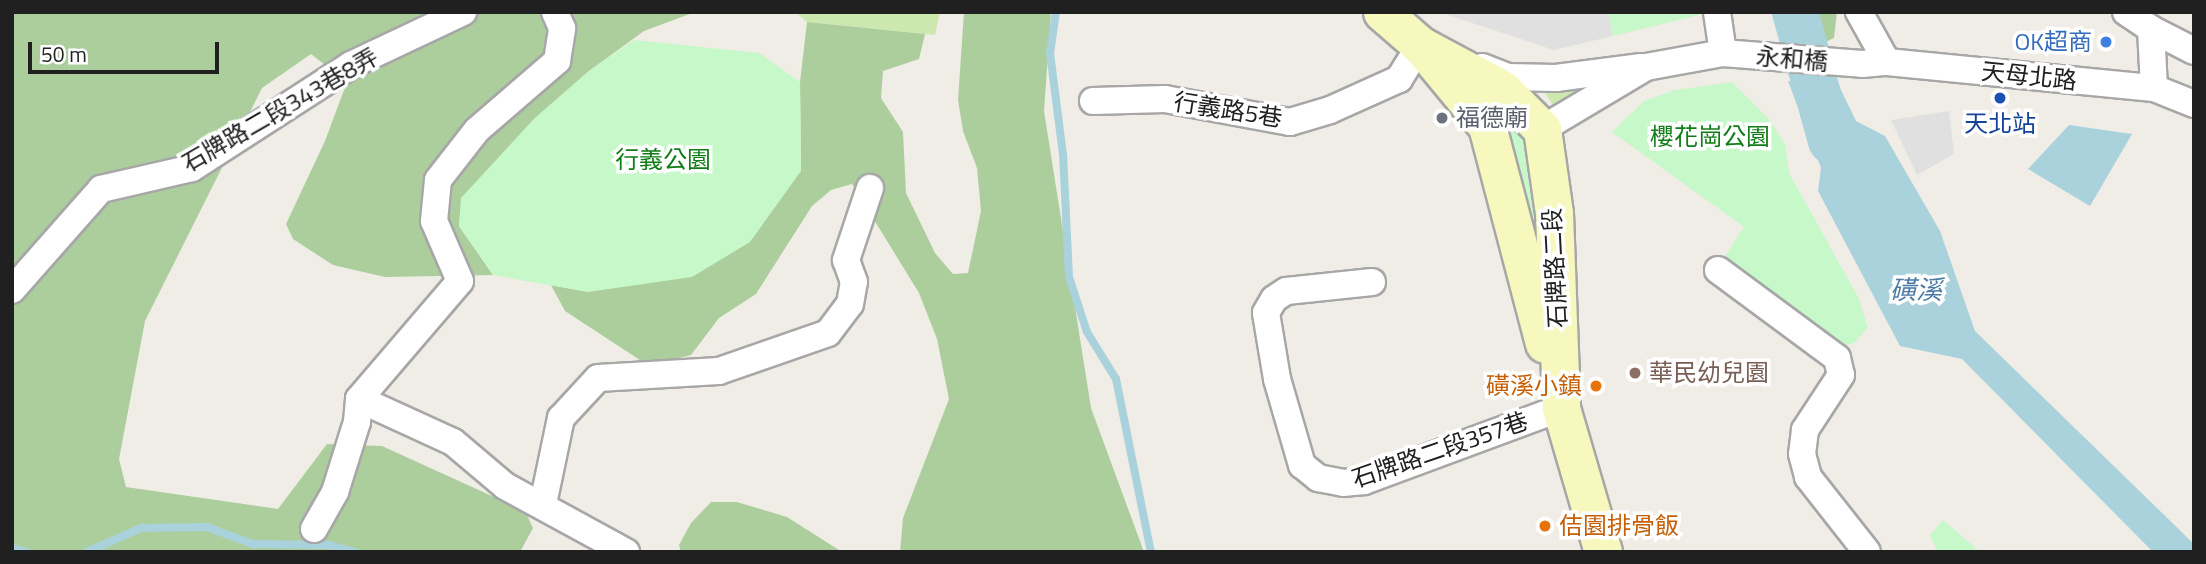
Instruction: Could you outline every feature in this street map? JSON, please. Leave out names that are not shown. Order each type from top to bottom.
[{"type":"street","name":"石牌路二段343巷8弄","points":[[12,290],[101,189],[192,167],[351,65],[463,12]]},
{"type":"street","points":[[314,529],[335,492],[359,399],[460,281],[434,221],[438,180],[477,130],[557,61],[562,27],[555,12]]},
{"type":"street","points":[[1382,12],[1420,45],[1487,126],[1561,408]]},
{"type":"street","points":[[1420,45],[1508,77],[1556,78],[1646,67],[1723,53],[1717,12]]},
{"type":"street","points":[[1859,12],[1874,63]]},
{"type":"street","points":[[2126,12],[2151,29],[2194,51]]},
{"type":"street","points":[[2151,29],[2154,88]]},
{"type":"street","points":[[1420,45],[1502,89],[1542,129],[1646,67]]},
{"type":"street","name":"行義路5巷","points":[[1093,102],[1165,99],[1290,122],[1330,110],[1399,79],[1420,45]]},
{"type":"street","name":"永和橋","points":[[1723,53],[1874,63]]},
{"type":"street","name":"天母北路","points":[[1874,63],[2154,88],[2194,104]]},
{"type":"street","name":"石牌路二段","points":[[1542,129],[1555,213],[1561,408],[1603,552]]},
{"type":"street","points":[[543,504],[561,418],[598,378],[719,371],[828,333],[850,304],[854,282],[846,260],[870,188]]},
{"type":"street","points":[[1718,270],[1836,358],[1841,375],[1805,430],[1802,454],[1808,477],[1867,552]]},
{"type":"street","name":"石牌路二段357巷","points":[[1372,282],[1286,291],[1274,299],[1266,313],[1277,379],[1302,464],[1318,478],[1343,483],[1364,481],[1561,408]]},
{"type":"street","points":[[359,399],[453,442],[488,474],[626,552]]},
{"type":"green space","points":[[12,12],[695,12],[644,31],[589,71],[534,119],[462,198],[459,226],[493,275],[385,277],[333,265],[293,239],[286,224],[325,141],[347,82],[311,54],[262,88],[145,321],[119,459],[126,487],[278,509],[327,444],[382,446],[525,511],[533,528],[520,552],[12,552]]},
{"type":"green space","points":[[795,12],[940,12],[935,35],[807,22]]},
{"type":"green space","points":[[964,12],[1051,12],[1044,111],[1091,408],[1144,552],[900,552],[903,518],[949,399],[937,339],[919,293],[852,184],[831,190],[812,206],[756,294],[719,318],[691,355],[649,366],[565,311],[551,285],[588,292],[801,171],[800,82],[807,22],[925,34],[919,59],[883,71],[881,98],[903,132],[906,193],[935,253],[953,274],[968,273],[981,211],[977,168],[963,131],[958,100]]},
{"type":"green space","points":[[1608,12],[1699,12],[1699,15],[1613,36]]},
{"type":"green space","points":[[1775,12],[1837,12],[1834,38],[1819,45],[1780,38]]},
{"type":"green space","name":"行義公園","points":[[634,40],[759,53],[800,82],[801,171],[750,242],[692,277],[588,292],[493,275],[459,226],[461,198],[534,119],[589,71]]},
{"type":"green space","name":"櫻花崗公園","points":[[1732,82],[1769,119],[1785,144],[1789,173],[1858,297],[1868,328],[1854,343],[1841,347],[1723,259],[1744,227],[1612,132],[1644,101],[1675,90]]},
{"type":"green space","points":[[1583,86],[1559,114],[1545,93],[1557,90]]},
{"type":"green space","points":[[1482,95],[1522,133],[1538,246],[1528,248]]},
{"type":"green space","points":[[711,502],[737,502],[787,517],[842,552],[681,552],[679,545],[691,523]]},
{"type":"green space","points":[[1943,520],[1980,552],[1938,552],[1930,535]]},
{"type":"shaded area","points":[[1439,12],[1608,12],[1613,36],[1554,50]]},
{"type":"shaded area","points":[[1949,111],[1954,154],[1917,175],[1891,120]]},
{"type":"water","points":[[1788,81],[1839,86],[1856,121],[1885,136],[1940,231],[1975,331],[2194,544],[2194,552],[2153,552],[1962,359],[1900,346],[1818,191],[1821,168]]},
{"type":"water","points":[[2069,125],[2132,134],[2090,206],[2028,169]]},
{"type":"waterway","points":[[1056,12],[1050,53],[1063,154],[1069,277],[1087,332],[1116,379],[1151,552]]},
{"type":"waterway","name":"磺溪","points":[[1795,12],[1831,141]]},
{"type":"waterway","points":[[87,552],[141,528],[207,527],[253,544],[329,545],[356,552]]},
{"type":"waterway","points":[[12,548],[26,552]]},
{"type":"place","name":"OK超商","points":[[2106,42]]},
{"type":"place","name":"天北站","points":[[2000,98]]},
{"type":"place","name":"福德廟","points":[[1442,118]]},
{"type":"place","name":"華民幼兒園","points":[[1635,373]]},
{"type":"place","name":"磺溪小鎮","points":[[1596,386]]},
{"type":"place","name":"佶園排骨飯","points":[[1545,526]]}]
